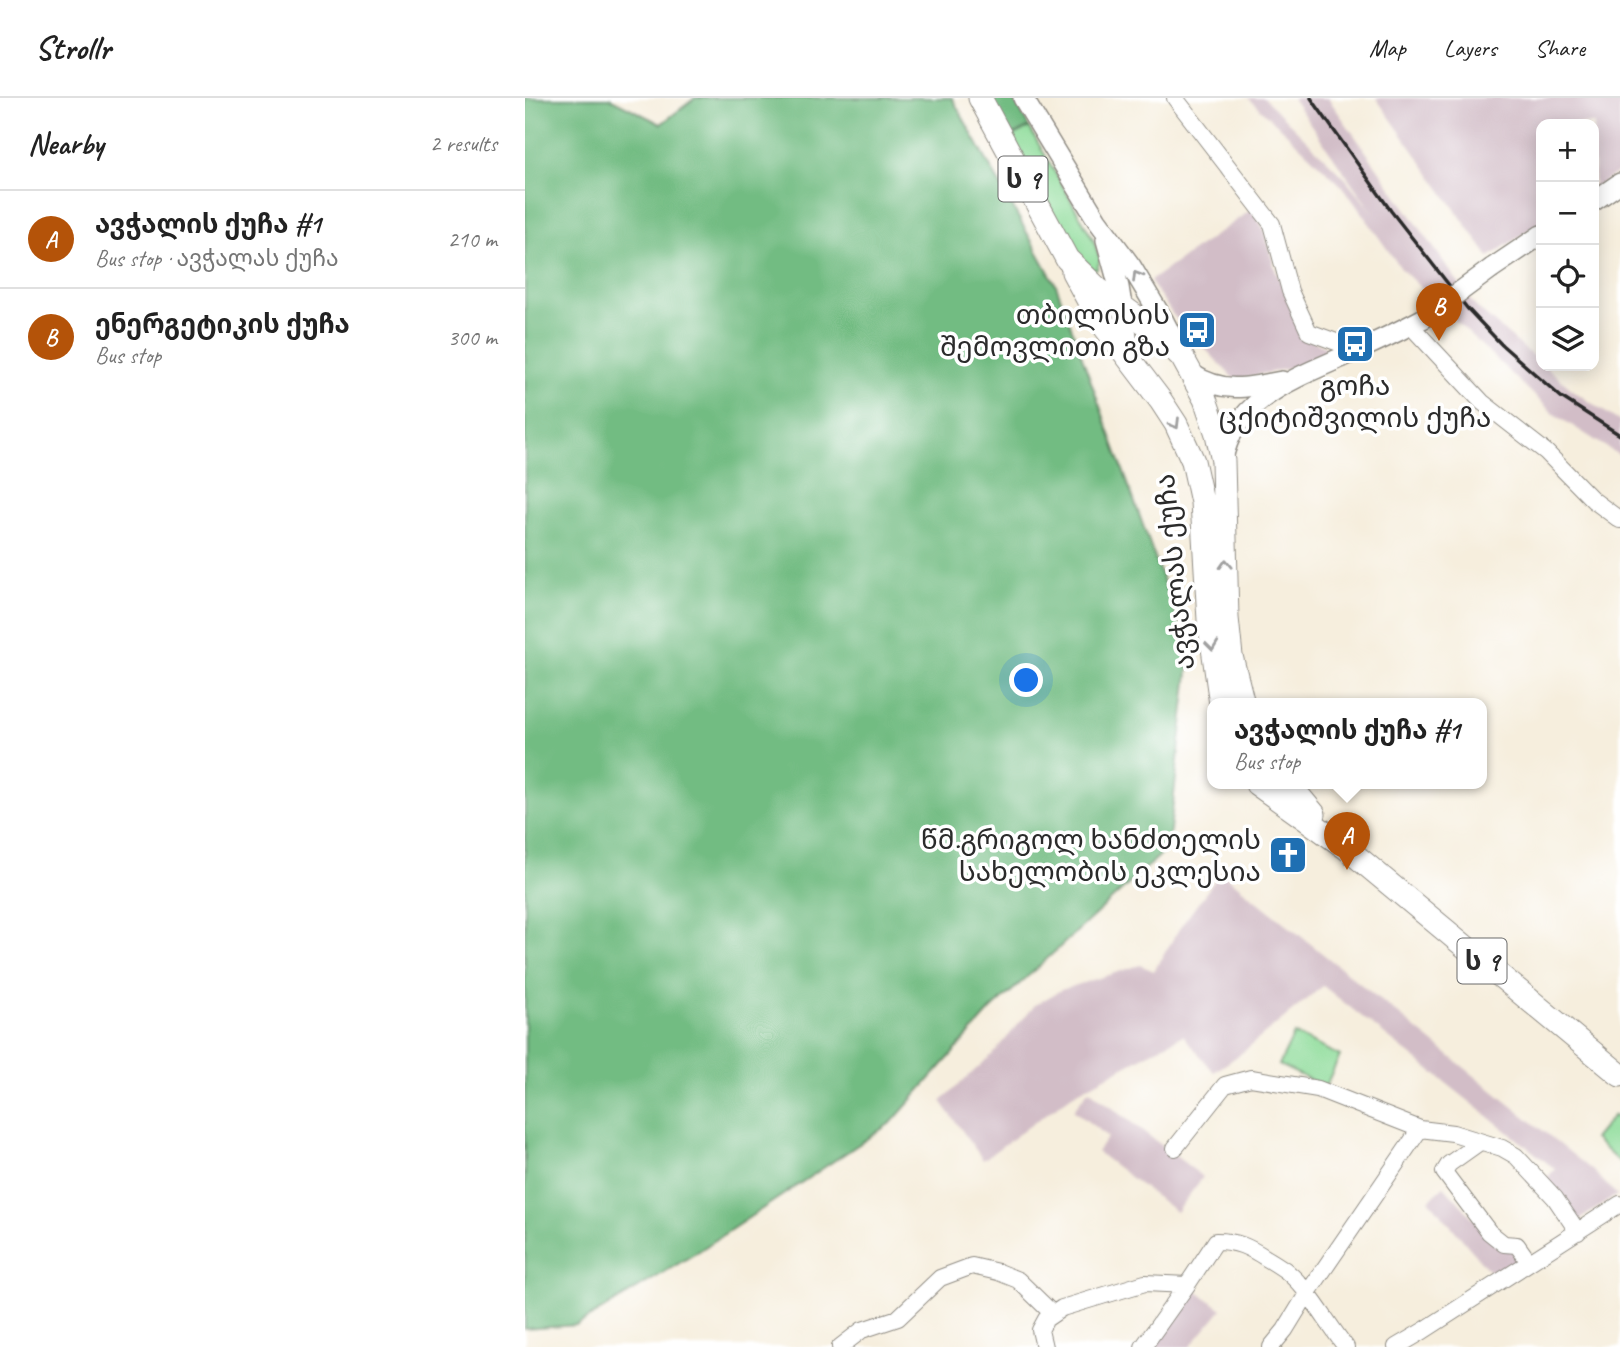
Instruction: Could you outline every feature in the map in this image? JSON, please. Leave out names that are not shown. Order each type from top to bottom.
[{"type":"highway","name":"ს 9","points":[[980,98],[1067,259],[1098,289],[1153,329],[1187,365]]},
{"type":"highway","name":"ავჭალას ქუჩა","points":[[1067,259],[1088,302],[1176,424],[1193,461],[1199,481],[1204,524],[1209,620],[1220,698]]},
{"type":"highway","points":[[1128,343],[1133,331],[1153,329]]},
{"type":"highway","name":"ავჭალას ქუჩა","points":[[1187,365],[1211,416],[1223,461],[1227,618],[1231,656],[1242,698]]},
{"type":"highway","name":"ს 9","points":[[1265,789],[1345,847],[1620,1075]]},
{"type":"highway","name":"ს 9","points":[[1293,789],[1345,847]]},
{"type":"main road","points":[[1023,98],[1097,220],[1131,266],[1187,365],[1211,384],[1230,388],[1253,387],[1296,377]]},
{"type":"main road","points":[[1599,198],[1620,183]]},
{"type":"main road","points":[[1097,220],[1113,263],[1128,343],[1136,368]]},
{"type":"main road","points":[[1223,461],[1233,429],[1263,397],[1296,377],[1417,321],[1536,238]]},
{"type":"main road","points":[[1085,275],[1096,279],[1103,277],[1110,272],[1113,263]]},
{"type":"street","points":[[1175,98],[1272,224],[1290,291],[1309,332],[1358,350]]},
{"type":"street","points":[[1417,321],[1482,402],[1546,452],[1593,500],[1620,520]]},
{"type":"street","points":[[1175,1148],[1225,1085],[1251,1078],[1318,1089],[1420,1129],[1453,1133],[1502,1148],[1516,1156],[1555,1198],[1578,1232]]},
{"type":"street","points":[[1271,1347],[1420,1129]]},
{"type":"street","points":[[1480,1142],[1449,1164],[1444,1172],[1489,1233],[1504,1244],[1517,1245],[1529,1262]]},
{"type":"street","points":[[1403,1345],[1620,1204]]},
{"type":"street","points":[[1143,1347],[1216,1241],[1230,1241],[1246,1245],[1284,1269],[1307,1294],[1346,1347]]},
{"type":"street","points":[[840,1347],[862,1329],[898,1318],[940,1278],[972,1266],[1018,1280],[1053,1314]]},
{"type":"street","points":[[1044,1347],[1040,1330],[1046,1319],[1062,1308],[1145,1283],[1187,1285]]},
{"type":"shaded area","points":[[1248,98],[1264,98],[1345,178],[1373,213],[1292,98],[1328,98],[1475,306],[1536,359],[1536,371],[1551,371],[1575,392],[1620,422],[1620,456],[1554,414],[1402,270],[1344,188]]},
{"type":"shaded area","points":[[1376,98],[1620,98],[1620,171],[1599,185],[1599,119],[1536,119],[1536,225],[1489,257]]},
{"type":"shaded area","points":[[1252,209],[1263,228],[1276,272],[1309,339],[1334,352],[1308,364],[1235,380],[1173,315],[1150,281]]},
{"type":"shaded area","points":[[1221,872],[1593,1171],[1617,1195],[1576,1222],[1546,1179],[1555,1169],[1323,986],[1239,1055],[1214,1072],[1183,1035],[1072,1095],[983,1160],[941,1101],[994,1053],[1035,1005],[1061,990],[1140,965],[1154,971],[1179,929]]},
{"type":"shaded area","points":[[1089,1090],[1203,1177],[1176,1212],[1097,1152],[1108,1137],[1073,1110]]},
{"type":"shaded area","points":[[1444,1186],[1500,1248],[1513,1248],[1523,1260],[1496,1279],[1429,1200]]},
{"type":"shaded area","points":[[1192,1288],[1222,1309],[1190,1347],[1144,1347]]},
{"type":"green space","points":[[525,98],[610,98],[661,124],[695,98],[952,98],[1056,285],[1190,655],[1168,848],[991,1010],[892,1122],[696,1253],[577,1325],[525,1329]]},
{"type":"green space","points":[[988,98],[1014,98],[1029,127],[1009,138]]},
{"type":"green space","points":[[1029,127],[1093,239],[1100,260],[1097,269],[1092,270],[1071,248],[1009,138]]},
{"type":"green space","points":[[1294,1034],[1340,1056],[1325,1087],[1279,1065]]},
{"type":"green space","points":[[1614,1115],[1620,1120],[1620,1163],[1594,1139]]},
{"type":"railway","points":[[1311,98],[1391,211],[1467,308],[1502,345],[1561,397],[1620,435]]},
{"type":"place","name":"თბილისის შემოვლითი გზა","points":[[1197,330]]},
{"type":"place","name":"ენერგეტიკის ქუჩა","points":[[1439,341]]},
{"type":"place","name":"გოჩა ცქიტიშვილის ქუჩა","points":[[1355,344]]},
{"type":"place","name":"წმ.გრიგოლ ხანძთელის სახელობის ეკლესია","points":[[1288,855]]},
{"type":"place","name":"ავჭალის ქუჩა #1","points":[[1347,870]]}]
